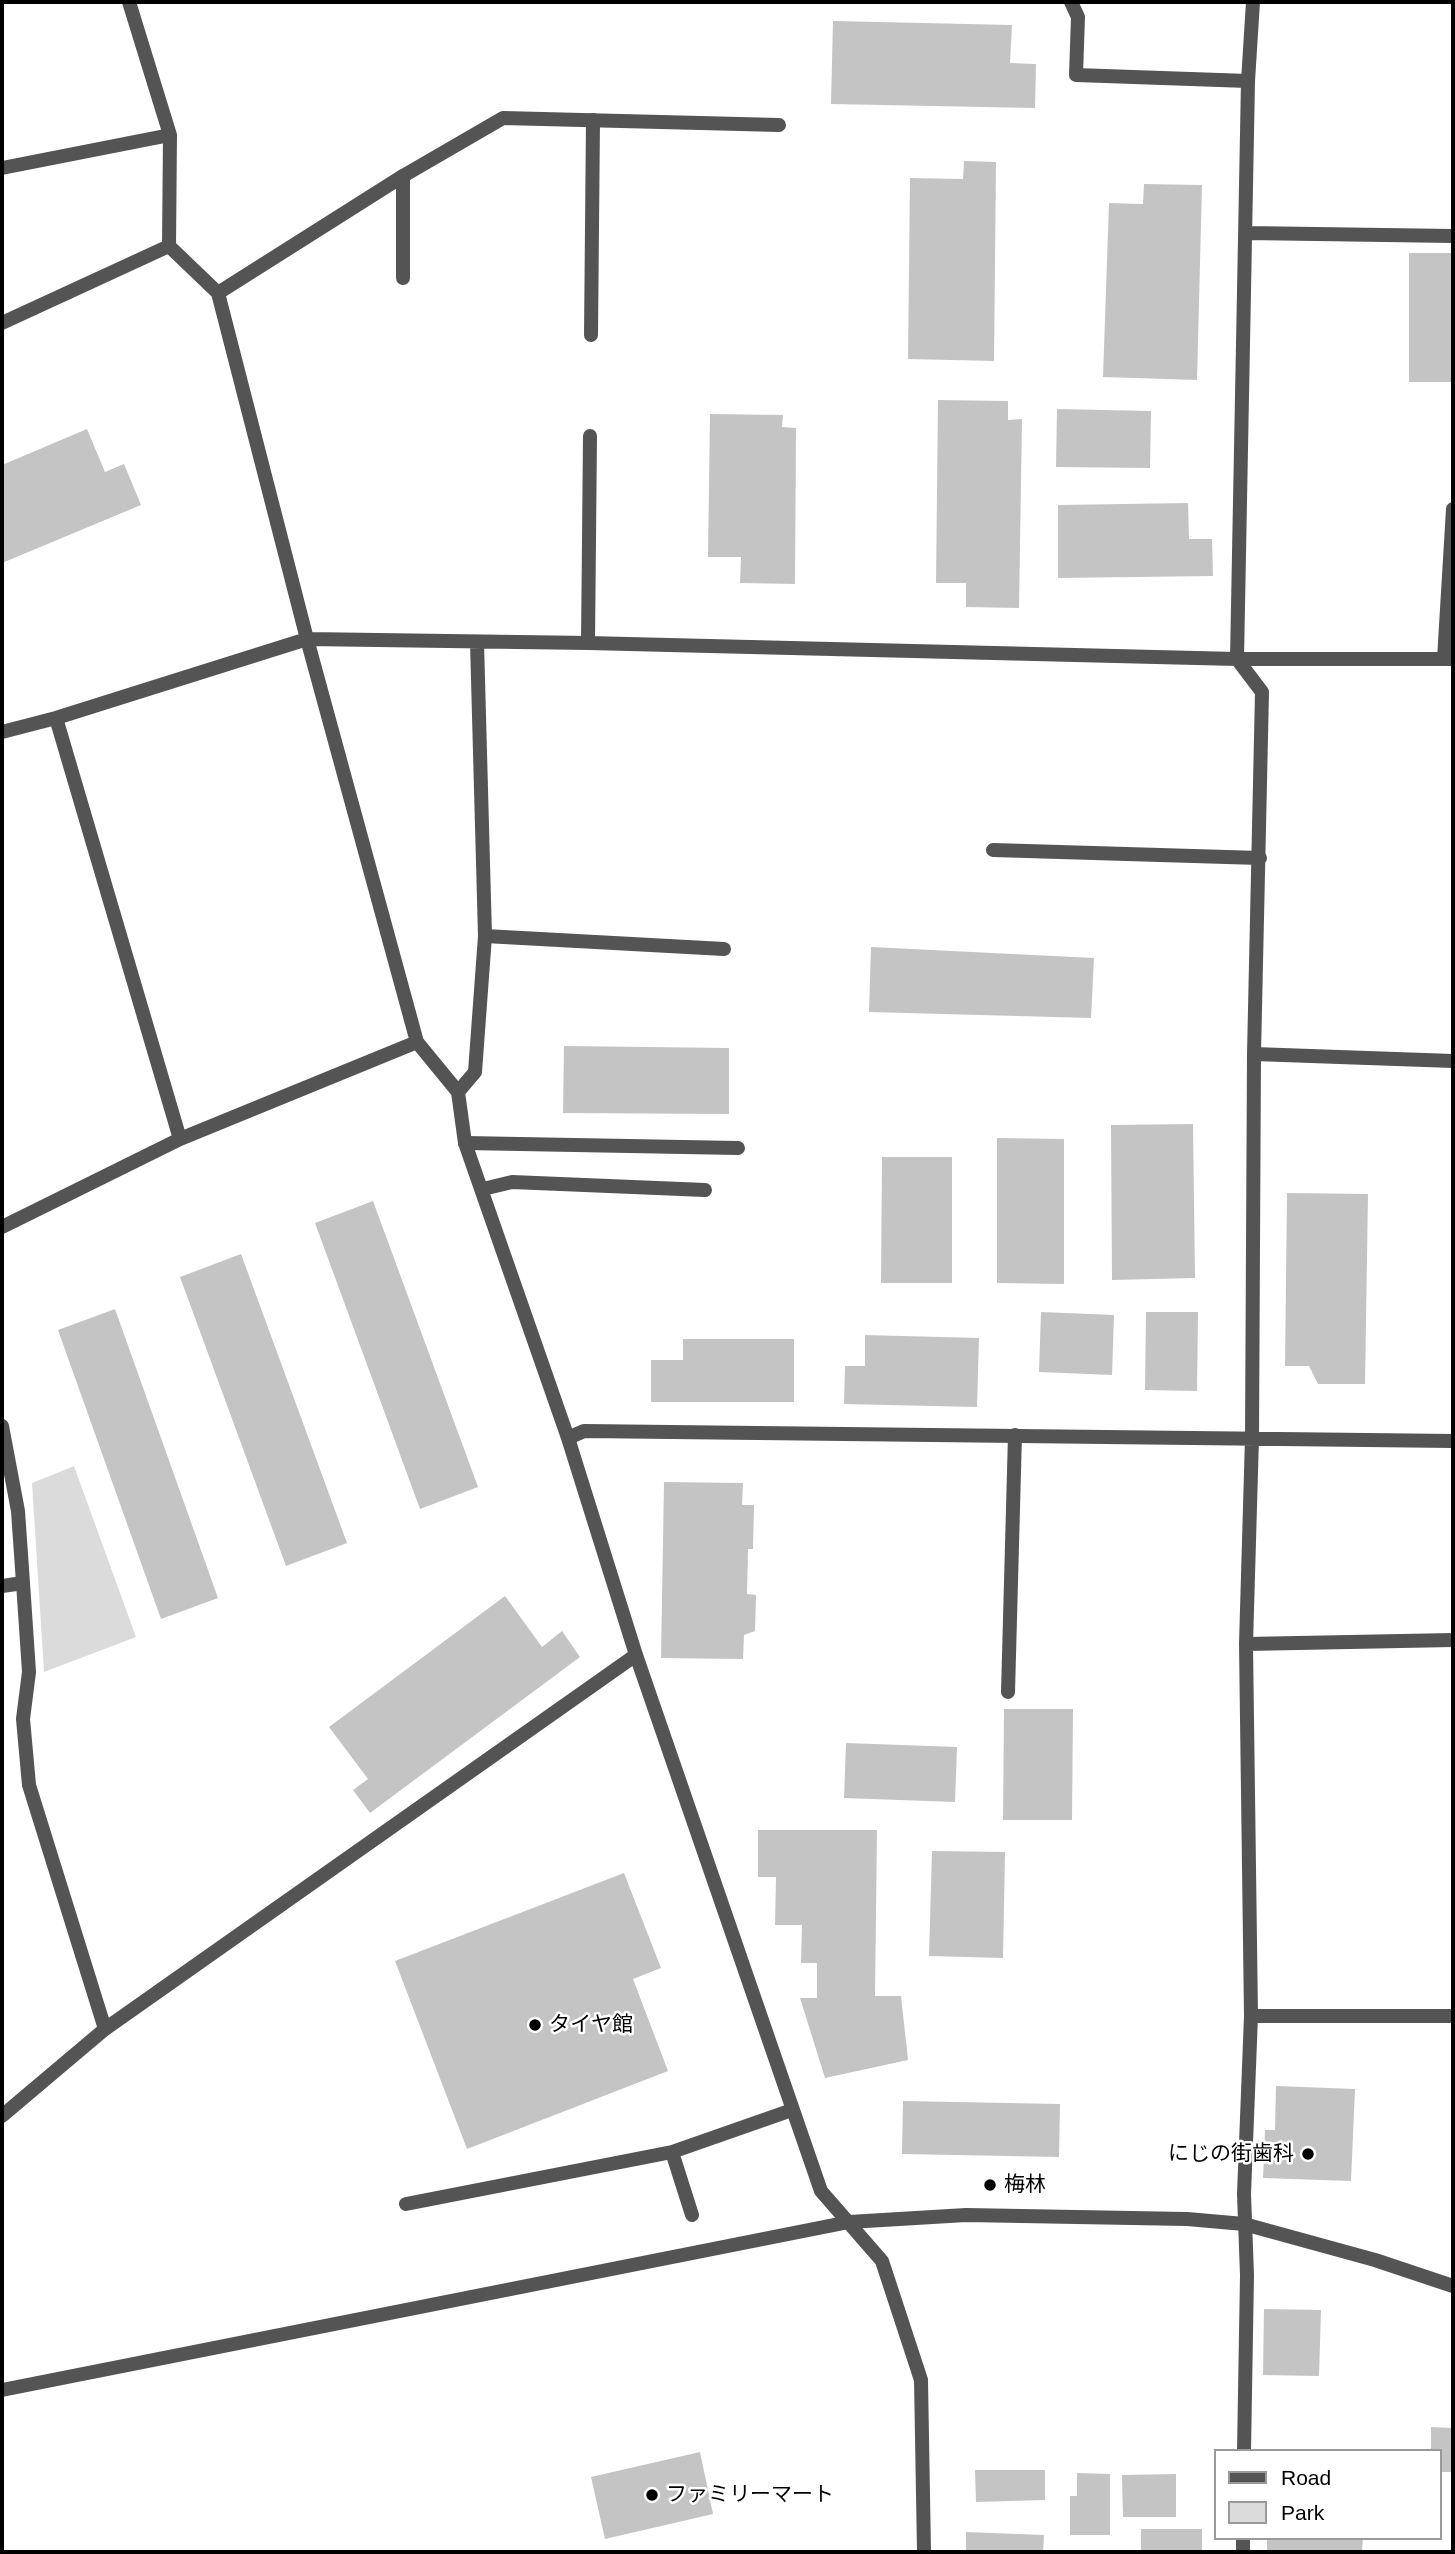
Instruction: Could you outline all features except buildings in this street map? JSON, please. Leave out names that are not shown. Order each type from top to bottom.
[{"type":"street","points":[[129,2],[170,135],[169,246],[218,293],[307,639],[416,1042],[458,1092],[466,1143],[568,1438],[636,1655],[821,2191],[882,2261],[921,2380],[924,2552]]},
{"type":"street","points":[[1071,2],[1078,17],[1076,75],[1248,81]]},
{"type":"street","points":[[1244,2449],[1247,2275],[1244,2224],[1251,2016],[1246,1644],[1252,1438],[1254,1054],[1262,692],[1237,659],[1248,81],[1253,2]]},
{"type":"street","points":[[218,293],[403,176],[503,118],[779,125]]},
{"type":"street","points":[[591,335],[593,120]]},
{"type":"street","points":[[2,168],[170,135]]},
{"type":"street","points":[[403,176],[403,278]]},
{"type":"street","points":[[1247,233],[1453,236]]},
{"type":"street","points":[[2,323],[169,246]]},
{"type":"street","points":[[588,643],[590,436]]},
{"type":"street","points":[[2,732],[56,718],[307,639],[1237,659],[1449,659],[1453,509]]},
{"type":"street","points":[[458,1092],[475,1072],[485,936],[477,642]]},
{"type":"street","points":[[56,718],[180,1139]]},
{"type":"street","points":[[993,850],[1260,858]]},
{"type":"street","points":[[485,936],[724,949]]},
{"type":"street","points":[[2,1227],[180,1139],[416,1042]]},
{"type":"street","points":[[1254,1054],[1453,1061]]},
{"type":"street","points":[[466,1143],[738,1148]]},
{"type":"street","points":[[483,1189],[512,1182],[705,1190]]},
{"type":"street","points":[[2,1426],[18,1511],[29,1672],[23,1719],[29,1786],[105,2029]]},
{"type":"street","points":[[568,1438],[584,1430],[1453,1441]]},
{"type":"street","points":[[1008,1692],[1015,1435]]},
{"type":"street","points":[[2,1586],[23,1583]]},
{"type":"street","points":[[1246,1644],[1453,1640]]},
{"type":"street","points":[[2,2116],[105,2029],[636,1655]]},
{"type":"street","points":[[1251,2016],[1453,2016]]},
{"type":"street","points":[[406,2204],[672,2152],[792,2110]]},
{"type":"street","points":[[672,2152],[692,2215]]},
{"type":"street","points":[[2,2390],[849,2222],[966,2215],[1187,2219],[1244,2224],[1375,2260],[1453,2286]]},
{"type":"green space","points":[[74,1466],[136,1637],[44,1672],[32,1483]]},
{"type":"place","name":"タイヤ館","points":[[535,2025]]},
{"type":"place","name":"にじの街歯科","points":[[1308,2154]]},
{"type":"place","name":"梅林","points":[[990,2185]]},
{"type":"place","name":"ファミリーマート","points":[[652,2495]]}]
